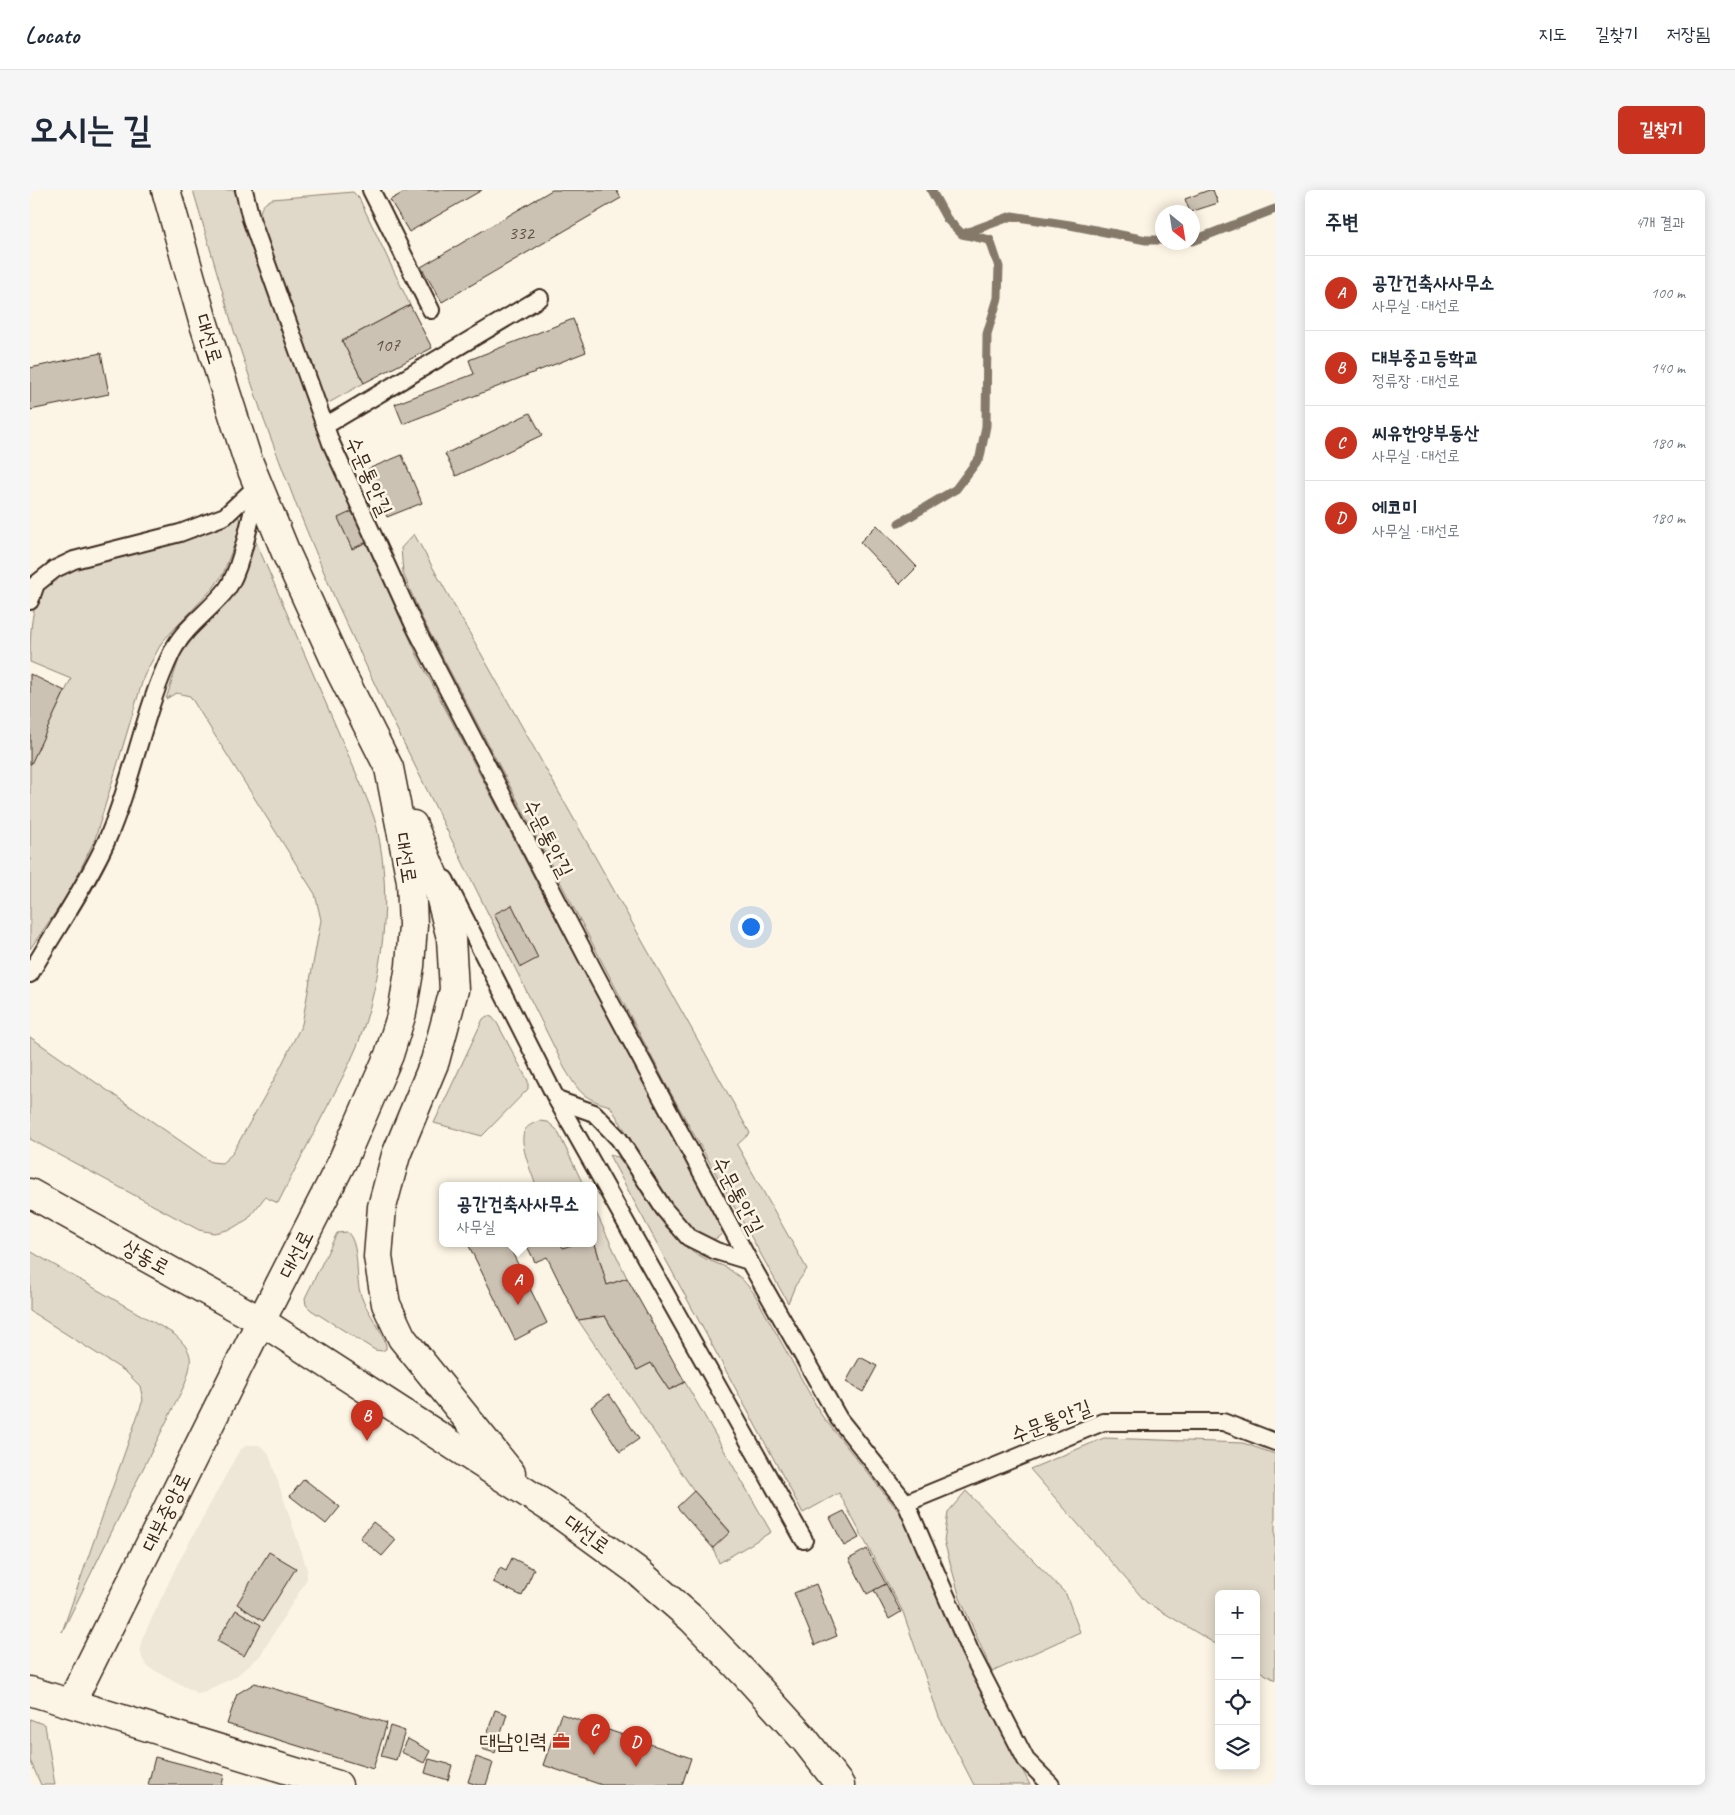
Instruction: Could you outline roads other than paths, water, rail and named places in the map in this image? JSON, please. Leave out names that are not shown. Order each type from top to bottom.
[{"type":"street","name":"대선로","points":[[166,190],[203,321],[247,458],[286,553],[340,671],[389,768],[411,881],[413,925],[410,966],[402,1013],[389,1055],[342,1162],[261,1321],[555,1511],[636,1570],[692,1619],[747,1676],[805,1740],[840,1785]]},
{"type":"street","points":[[389,768],[437,884],[452,938],[454,990],[435,1061],[396,1155],[382,1207],[378,1258],[386,1304],[402,1338],[526,1492]]},
{"type":"street","name":"상동로","points":[[30,1193],[261,1321]]},
{"type":"street","name":"대부중앙로","points":[[71,1703],[261,1321]]},
{"type":"street","points":[[30,1691],[338,1785]]},
{"type":"lane","name":"수문통안길","points":[[244,190],[250,219],[325,426],[413,623],[749,1261],[839,1419],[906,1503],[974,1659],[1026,1760],[1051,1785]]},
{"type":"lane","points":[[371,190],[431,310]]},
{"type":"lane","name":"수문통안길","points":[[325,426],[540,298]]},
{"type":"lane","points":[[30,601],[36,584],[55,569],[74,560],[180,533],[225,516],[258,485]]},
{"type":"lane","points":[[30,974],[82,888],[106,842],[133,767],[160,681],[173,650],[190,628],[210,609],[228,587],[238,564],[258,485]]},
{"type":"lane","points":[[389,768],[558,1100],[804,1540]]},
{"type":"lane","name":"수문통안길","points":[[558,1100],[594,1113],[619,1139],[664,1209],[688,1237],[716,1251],[749,1261]]},
{"type":"lane","name":"수문통안길","points":[[906,1503],[1103,1422],[1223,1422],[1275,1442]]},
{"type":"waterway","points":[[899,523],[956,489],[980,457],[986,426],[987,334],[998,298],[999,267],[990,240],[962,234],[947,219],[931,190]]},
{"type":"waterway","points":[[1200,238],[1275,209]]},
{"type":"waterway","points":[[963,234],[1012,216],[1155,240]]},
{"type":"place","name":"공간건축사사무소","points":[[518,1305]]},
{"type":"place","name":"대부중고등학교","points":[[367,1441]]},
{"type":"place","name":"대남인력","points":[[561,1741]]},
{"type":"place","name":"씨유한양부동산","points":[[594,1755]]},
{"type":"place","name":"에코미","points":[[636,1767]]}]
